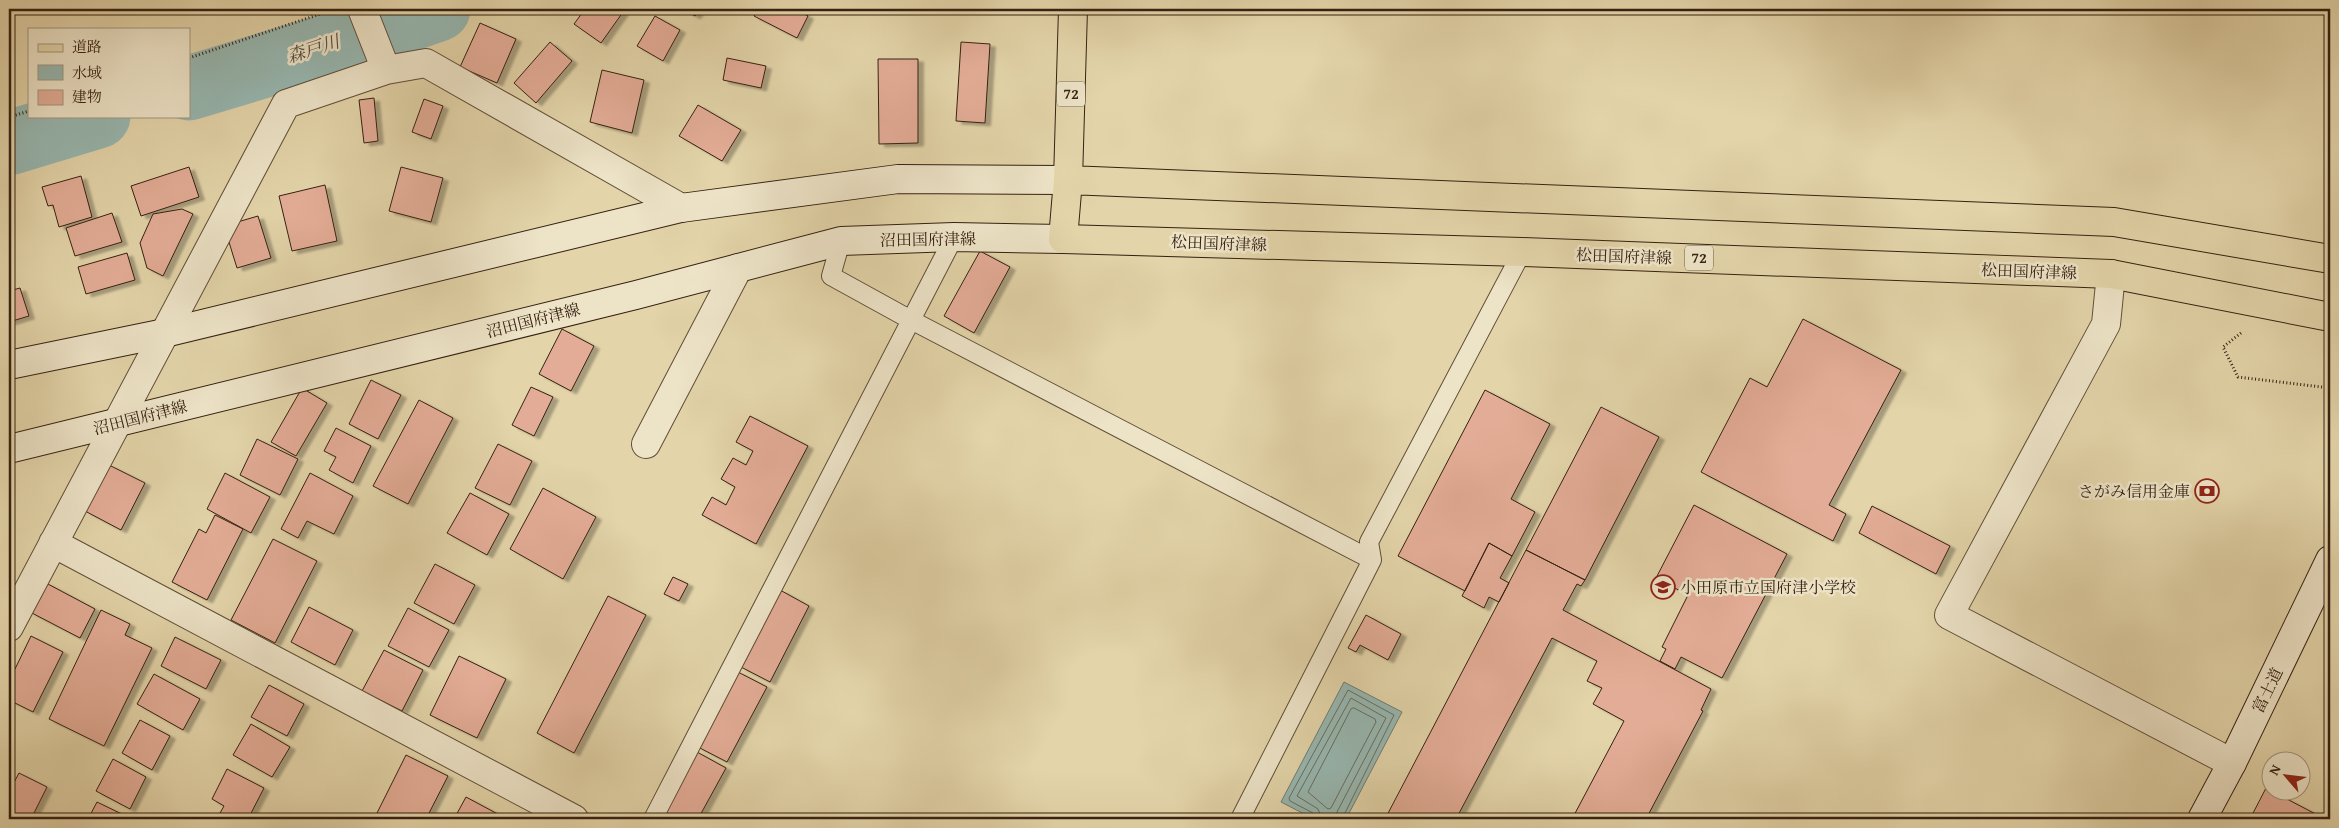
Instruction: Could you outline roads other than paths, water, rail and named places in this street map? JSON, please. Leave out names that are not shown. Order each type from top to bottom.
[{"type":"main road","name":"72","points":[[1063,239],[1068,180],[1073,9]]},
{"type":"main road","points":[[1068,180],[2114,222],[2330,259]]},
{"type":"main road","name":"松田国府津線","points":[[1063,239],[1522,252],[2111,274],[2330,317]]},
{"type":"street","points":[[362,9],[386,70]]},
{"type":"street","points":[[9,626],[286,104],[386,70],[426,63],[681,208]]},
{"type":"street","points":[[9,365],[165,333],[681,208],[898,179],[1068,180]]},
{"type":"street","name":"沼田国府津線","points":[[9,448],[117,423],[842,241],[954,237],[1063,239]]},
{"type":"street","points":[[646,444],[738,268]]},
{"type":"street","points":[[2111,274],[2106,324],[1949,615],[2232,763]]},
{"type":"street","points":[[53,543],[574,819]]},
{"type":"street","name":"富士道","points":[[2202,819],[2232,763],[2330,560]]},
{"type":"lane","points":[[652,819],[954,237]]},
{"type":"lane","points":[[842,241],[832,276],[911,320],[1372,560]]},
{"type":"lane","points":[[1245,819],[1241,817],[1372,560],[1368,542],[1522,252]]},
{"type":"water","points":[[1344,682],[1402,712],[1346,819],[1314,819],[1281,802]]},
{"type":"waterway","name":"森戸川","points":[[190,88],[354,38],[438,9]]},
{"type":"waterway","name":"森戸川","points":[[9,143],[91,118]]},
{"type":"place","name":"さがみ信用金庫","points":[[2207,491]]},
{"type":"place","name":"小田原市立国府津小学校","points":[[1663,587]]}]
